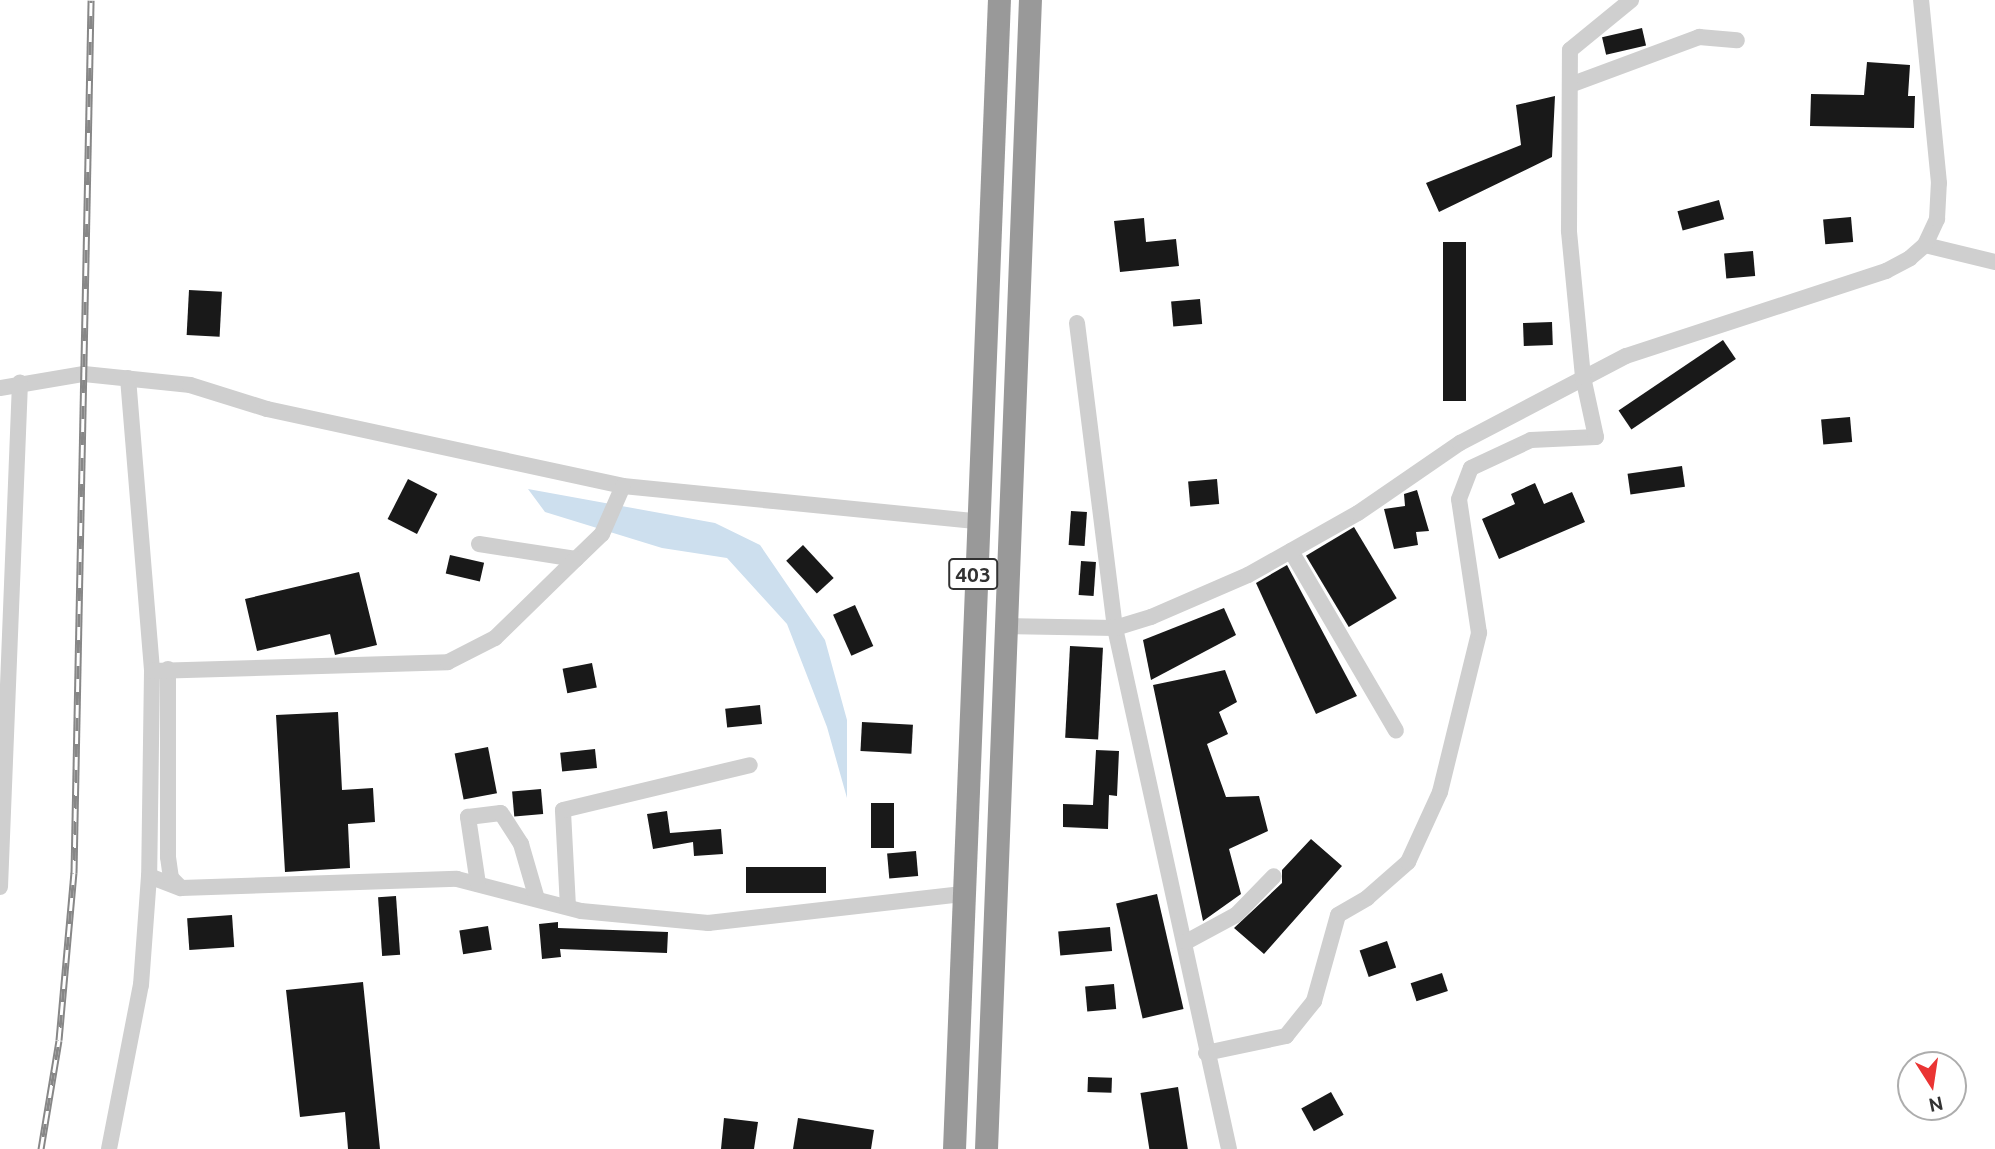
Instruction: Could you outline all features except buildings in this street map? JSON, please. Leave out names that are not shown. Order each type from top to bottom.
[{"type":"highway","name":"403","points":[[954,1149],[975,521],[999,0]]},
{"type":"highway","name":"403","points":[[986,1149],[1030,0]]},
{"type":"street","points":[[1206,1053],[1286,1036],[1314,1001],[1338,915],[1367,898],[1408,862],[1440,792],[1479,634],[1459,499],[1471,468],[1531,440],[1595,437],[1583,377],[1569,231],[1570,50],[1631,0]]},
{"type":"street","points":[[1007,626],[1115,628],[1190,602],[1291,551],[1358,513],[1460,443],[1626,356],[1886,271],[1925,246],[1937,219],[1939,183],[1921,0]]},
{"type":"street","points":[[1570,85],[1699,37],[1737,40]]},
{"type":"street","points":[[1925,246],[1995,262]]},
{"type":"street","points":[[1077,323],[1115,628],[1186,942],[1206,1053],[1229,1149]]},
{"type":"street","points":[[0,388],[20,382],[84,374],[190,385],[267,409],[620,492],[975,521]]},
{"type":"street","points":[[128,378],[160,670],[168,857],[171,878],[181,888]]},
{"type":"street","points":[[0,887],[20,382]]},
{"type":"street","points":[[160,670],[448,662],[495,638],[602,534],[620,492]]},
{"type":"street","points":[[479,544],[576,559]]},
{"type":"street","points":[[1291,551],[1396,731]]},
{"type":"street","points":[[109,1149],[141,985],[160,670]]},
{"type":"street","points":[[568,907],[563,810],[750,765]]},
{"type":"street","points":[[478,884],[468,817],[501,813],[521,844],[537,899]]},
{"type":"street","points":[[149,876],[181,888],[457,878],[568,907],[708,923],[962,894]]},
{"type":"street","points":[[1186,942],[1245,908],[1274,876]]},
{"type":"water","points":[[528,489],[715,523],[760,545],[825,640],[847,720],[847,798],[827,727],[787,624],[727,558],[662,548],[545,512]]},
{"type":"railway","points":[[41,1149],[59,1040],[74,873],[91,0]]}]
